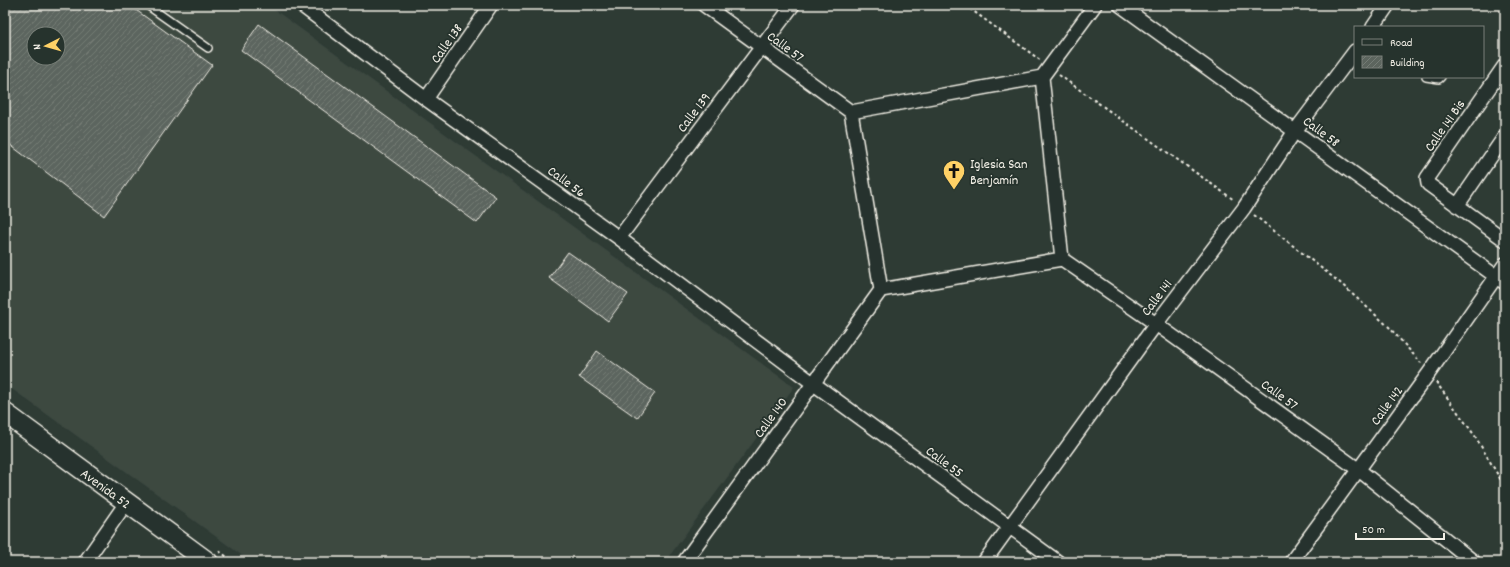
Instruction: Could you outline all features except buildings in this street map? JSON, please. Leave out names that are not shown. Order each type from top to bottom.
[{"type":"main road","name":"Avenida 52","points":[[5,413],[208,562]]},
{"type":"street","name":"Calle 56","points":[[301,5],[426,99],[619,238],[814,384]]},
{"type":"street","name":"Calle 138","points":[[426,99],[492,5]]},
{"type":"street","name":"Calle 57","points":[[704,5],[851,112]]},
{"type":"street","name":"Calle 139","points":[[619,238],[793,5]]},
{"type":"street","points":[[1046,72],[851,112],[881,290],[1062,259],[1046,72],[1095,5]]},
{"type":"street","name":"Calle 58","points":[[1120,5],[1501,280]]},
{"type":"street","points":[[1374,26],[1388,5]]},
{"type":"street","name":"Calle 141","points":[[984,562],[1156,324],[1244,208],[1295,131],[1354,52]]},
{"type":"street","name":"Calle 141 Bis","points":[[1457,206],[1428,184],[1427,178],[1505,65]]},
{"type":"street","points":[[1505,136],[1457,206],[1505,240]]},
{"type":"street","name":"Calle 57","points":[[1062,259],[1156,324],[1358,470],[1474,562]]},
{"type":"street","name":"Calle 142","points":[[1291,562],[1429,373],[1501,280],[1505,264]]},
{"type":"street","name":"Calle 140","points":[[684,562],[881,290]]},
{"type":"street","name":"Calle 55","points":[[814,384],[1009,528],[1058,562]]},
{"type":"street","points":[[85,562],[126,503]]},
{"type":"lane","points":[[147,5],[208,48]]},
{"type":"path","points":[[965,5],[1046,72],[1244,208],[1339,282],[1389,327],[1429,373],[1475,436],[1505,487]]},
{"type":"shaded area","points":[[5,5],[268,5],[794,387],[665,562],[251,562],[5,384]]},
{"type":"place","name":"Iglesia San Benjamín","points":[[954,190]]}]
